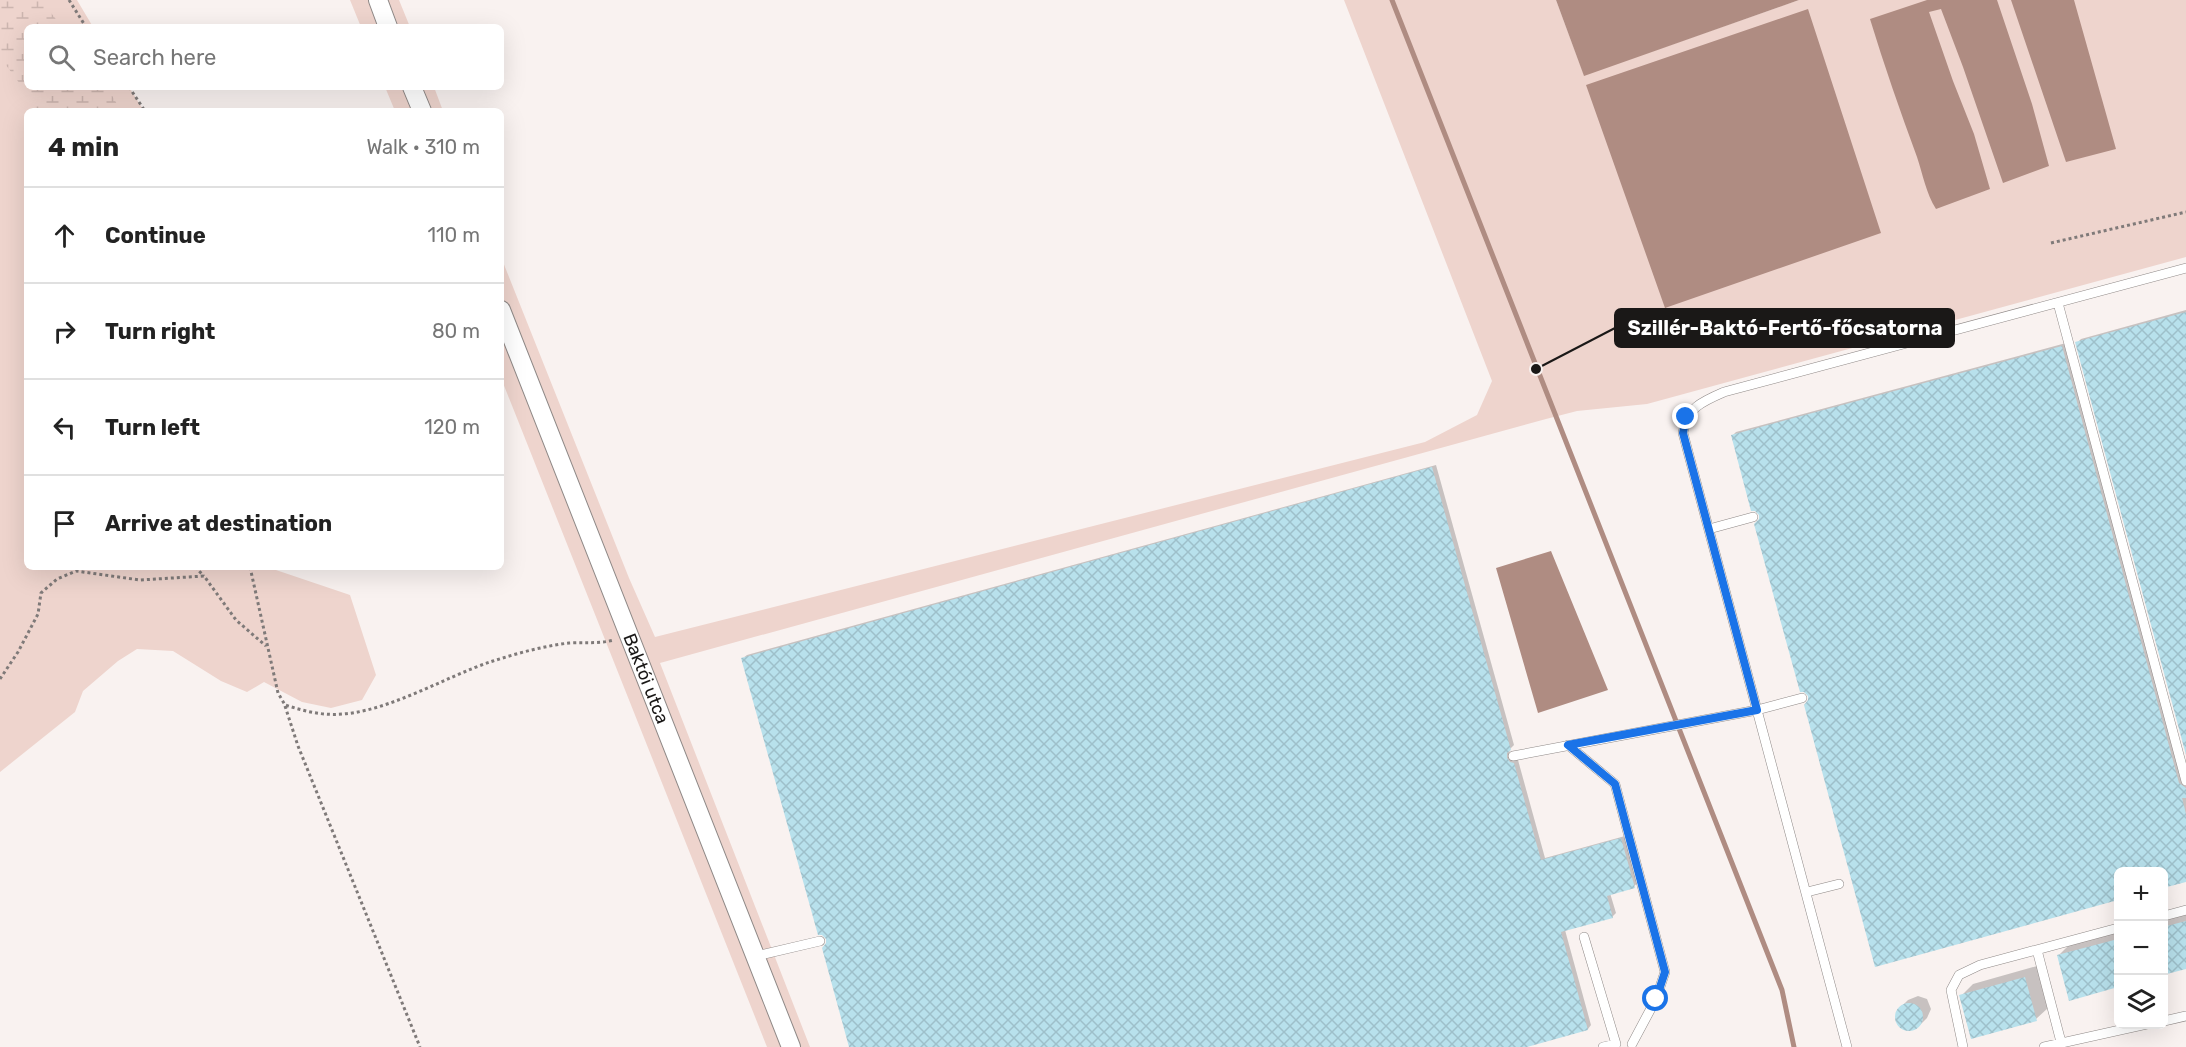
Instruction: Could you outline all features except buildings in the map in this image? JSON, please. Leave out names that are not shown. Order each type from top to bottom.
[{"type":"street","points":[[378,0],[387,24]]},
{"type":"street","points":[[413,90],[421,108]]},
{"type":"street","name":"Baktói utca","points":[[504,318],[791,1047]]},
{"type":"lane","points":[[1847,1047],[1683,433],[1686,417],[1699,404],[1724,392],[2186,268]]},
{"type":"lane","points":[[2058,303],[2186,781]]},
{"type":"lane","points":[[1709,529],[1753,517]]},
{"type":"lane","points":[[1513,756],[1757,710],[1802,698]]},
{"type":"lane","points":[[1568,745],[1615,784],[1665,972],[1656,999],[1632,1045],[1616,1044],[1603,1047]]},
{"type":"lane","points":[[1807,892],[1839,884]]},
{"type":"lane","points":[[2168,915],[2186,910]]},
{"type":"lane","points":[[1963,1047],[1951,990],[1959,975],[1980,965],[2114,929]]},
{"type":"lane","points":[[1584,937],[1616,1044]]},
{"type":"lane","points":[[756,956],[820,941]]},
{"type":"lane","points":[[2037,950],[2061,1042]]},
{"type":"lane","points":[[2168,1020],[2186,1017]]},
{"type":"lane","points":[[2044,1047],[2123,1029]]},
{"type":"path","points":[[69,0],[84,24]]},
{"type":"path","points":[[131,90],[143,108]]},
{"type":"path","points":[[2051,243],[2103,233],[2186,212]]},
{"type":"path","points":[[198,570],[236,620],[266,646]]},
{"type":"path","points":[[251,570],[278,693],[285,705],[303,757],[420,1047]]},
{"type":"path","points":[[0,679],[18,652],[38,614],[41,593],[57,579],[76,571],[140,580],[204,576]]},
{"type":"path","points":[[285,705],[326,714],[352,713],[388,703],[493,661],[545,647],[571,643],[603,643],[631,636]]},
{"type":"green space","points":[[0,0],[77,0],[91,24],[24,24],[24,90],[131,90],[142,108],[24,108],[24,570],[276,570],[350,595],[376,675],[362,700],[331,708],[302,702],[264,682],[247,692],[221,681],[173,651],[137,649],[118,661],[83,691],[75,712],[0,772]]},
{"type":"green space","points":[[0,0],[41,0],[60,24],[24,24],[24,90],[109,90],[119,108],[34,108],[0,57]]},
{"type":"green space","points":[[350,0],[399,0],[409,24],[360,24]]},
{"type":"green space","points":[[1344,0],[1556,0],[1584,75],[1799,0],[2186,0],[2186,257],[1647,404],[1577,411],[1546,419],[660,663],[810,1047],[767,1047],[504,386],[504,265],[629,578],[655,637],[1425,442],[1477,415],[1492,381]]},
{"type":"green space","points":[[386,90],[435,90],[442,108],[394,108]]},
{"type":"shaded area","points":[[1556,0],[1799,0],[1584,76]]},
{"type":"shaded area","points":[[1927,0],[1997,0],[2032,104],[2049,166],[2003,183],[1941,9],[1929,12],[1974,134],[1990,189],[1936,209],[1927,190],[1870,19]]},
{"type":"shaded area","points":[[2011,0],[2074,0],[2116,149],[2066,162]]},
{"type":"shaded area","points":[[1808,9],[1881,233],[1665,308],[1586,85]]},
{"type":"shaded area","points":[[1551,551],[1608,690],[1538,713],[1496,568]]},
{"type":"waterway","points":[[1392,0],[1782,990],[1794,1047]]},
{"type":"place","name":"Szillér-Baktó-Fertő-főcsatorna","points":[[1536,369]]},
{"type":"route","points":[[1656,999],[1665,972],[1615,784],[1568,745],[1757,710],[1683,433],[1686,417]]}]
